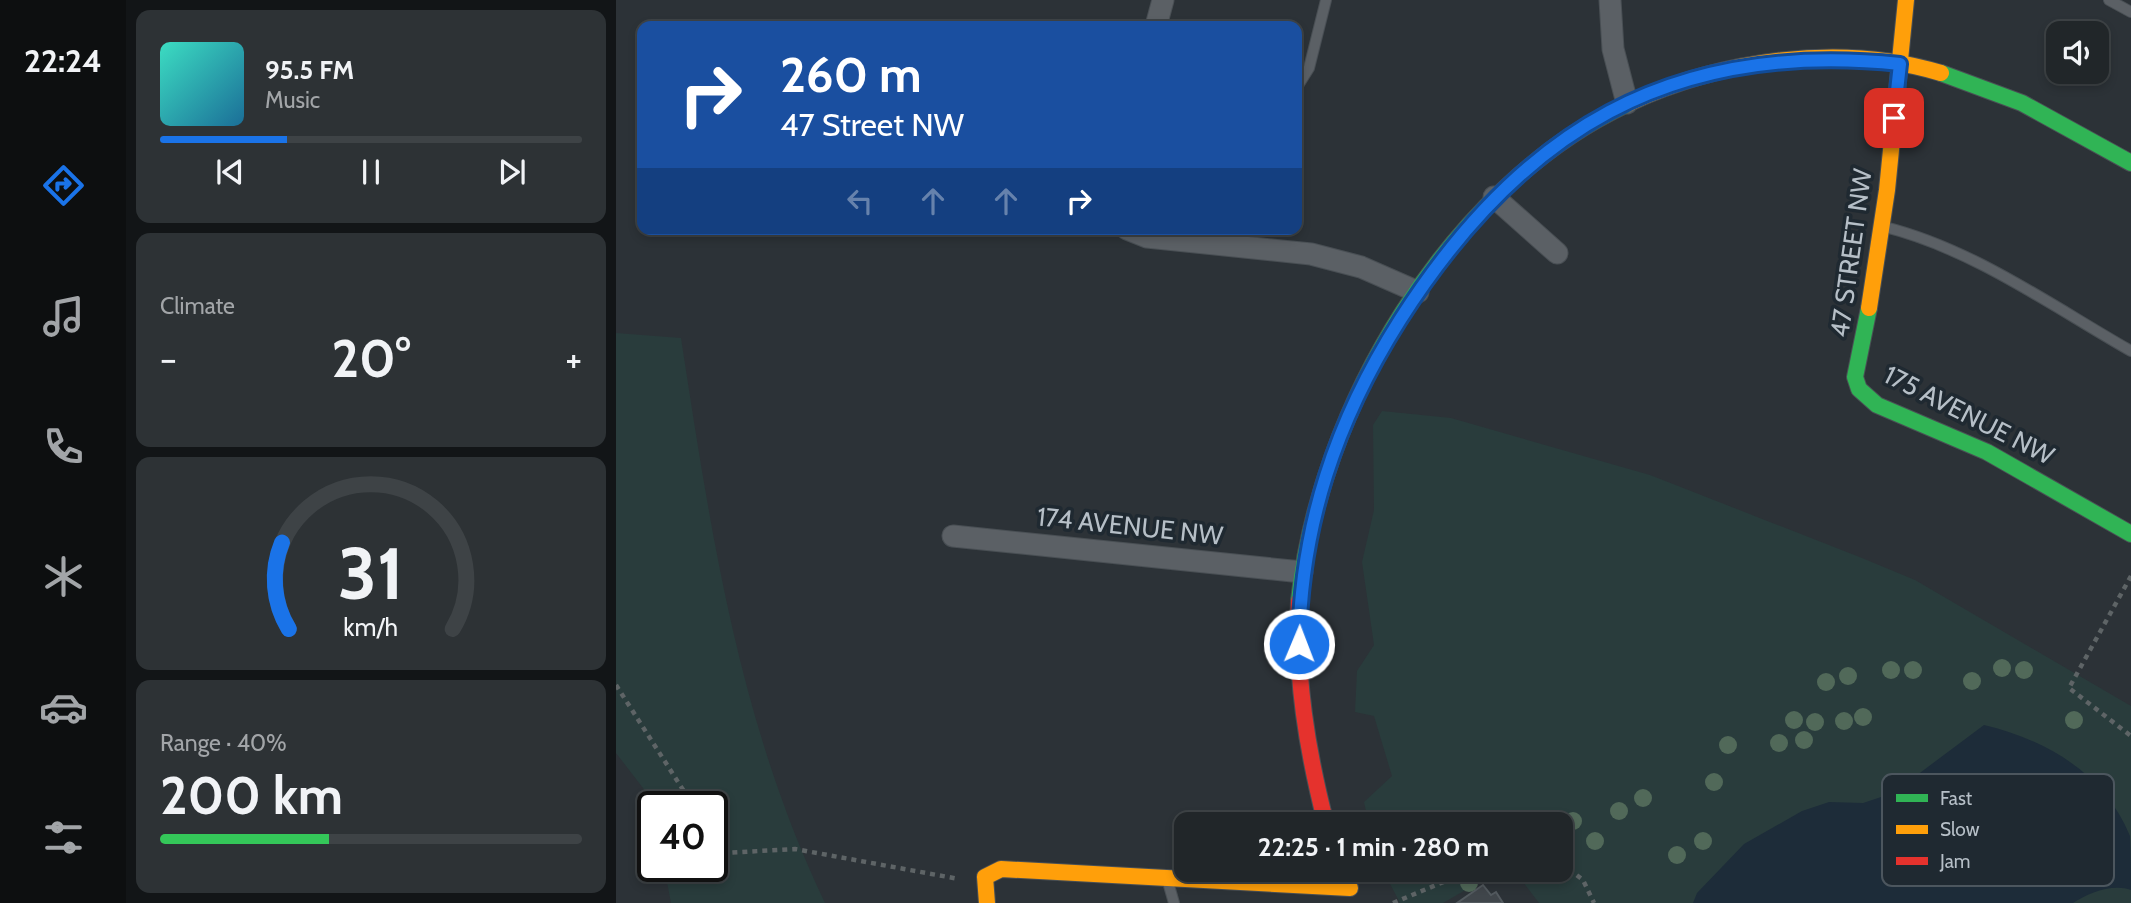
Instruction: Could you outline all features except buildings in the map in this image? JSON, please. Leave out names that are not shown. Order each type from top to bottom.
[{"type":"street","points":[[1157,21],[1163,0]]},
{"type":"street","points":[[1610,0],[1613,49],[1627,103]]},
{"type":"street","name":"47 STREET NW","points":[[1857,386],[1855,377],[1869,324],[1882,226],[1906,0]]},
{"type":"street","points":[[1323,812],[1311,759],[1299,663],[1302,572],[1323,483],[1344,423],[1373,365],[1418,292],[1494,197],[1548,149],[1579,128],[1627,103],[1694,78],[1768,62],[1832,59],[1900,64],[1956,77],[2012,97],[2131,163]]},
{"type":"street","points":[[1494,197],[1557,253]]},
{"type":"street","points":[[1142,235],[1335,259],[1361,267],[1418,292]]},
{"type":"street","name":"175 AVENUE NW","points":[[1857,386],[1876,406],[1992,453],[2131,534]]},
{"type":"street","name":"174 AVENUE NW","points":[[953,536],[1302,572]]},
{"type":"street","points":[[986,903],[984,881],[1001,869],[1350,888]]},
{"type":"street","points":[[1347,882],[1358,903]]},
{"type":"lane","points":[[1302,79],[1309,68],[1326,0]]},
{"type":"lane","points":[[2109,0],[2131,12]]},
{"type":"lane","points":[[1882,226],[1912,234],[1961,254],[2131,351]]},
{"type":"lane","points":[[1167,877],[1174,903]]},
{"type":"path","points":[[2131,576],[2069,688],[2131,736]]},
{"type":"path","points":[[616,685],[684,791]]},
{"type":"path","points":[[728,853],[794,849],[984,881]]},
{"type":"path","points":[[1573,872],[1583,880],[1594,903]]},
{"type":"path","points":[[1393,903],[1443,882]]},
{"type":"shaded area","points":[[616,333],[681,338],[717,555],[750,697],[770,766],[795,835],[825,903],[671,903],[667,882],[728,882],[728,791],[645,791],[616,753]]},
{"type":"shaded area","points":[[1382,411],[1451,418],[1650,475],[1915,580],[2131,706],[2131,903],[1539,903],[1523,882],[1573,882],[1573,812],[1366,812],[1364,802],[1392,776],[1374,716],[1355,712],[1357,671],[1374,645],[1362,562],[1374,510],[1373,425]]},
{"type":"shaded area","points":[[1389,882],[1479,882],[1443,903],[1400,903]]},
{"type":"water","points":[[1984,725],[2051,750],[2084,774],[1918,774]]},
{"type":"water","points":[[1882,797],[1882,886],[2114,886],[2114,807],[2130,836],[2131,890],[2101,890],[2073,903],[1693,903],[1697,893],[1744,844],[1802,811],[1829,802],[1863,803]]},
{"type":"traffic: fast","points":[[1941,73],[2022,103],[2131,163]]},
{"type":"traffic: fast","points":[[1299,601],[1311,528],[1334,454],[1364,381],[1403,312],[1450,247],[1503,190],[1562,142],[1627,104]]},
{"type":"traffic: fast","points":[[1869,308],[1855,377],[1859,389],[1877,405],[1987,452],[2131,534]]},
{"type":"traffic: slow","points":[[1869,308],[1887,190],[1906,0]]},
{"type":"traffic: slow","points":[[1627,104],[1702,76],[1781,60],[1863,59],[1941,73]]},
{"type":"traffic: slow","points":[[987,903],[985,877],[1001,869],[1350,888]]},
{"type":"traffic: jam","points":[[1299,601],[1299,658],[1304,713],[1323,812]]},
{"type":"route","points":[[1299,644],[1302,572],[1323,483],[1344,423],[1373,365],[1418,292],[1475,218],[1517,174],[1579,128],[1627,103],[1694,78],[1768,62],[1810,59],[1870,60],[1900,64],[1894,118]]}]
